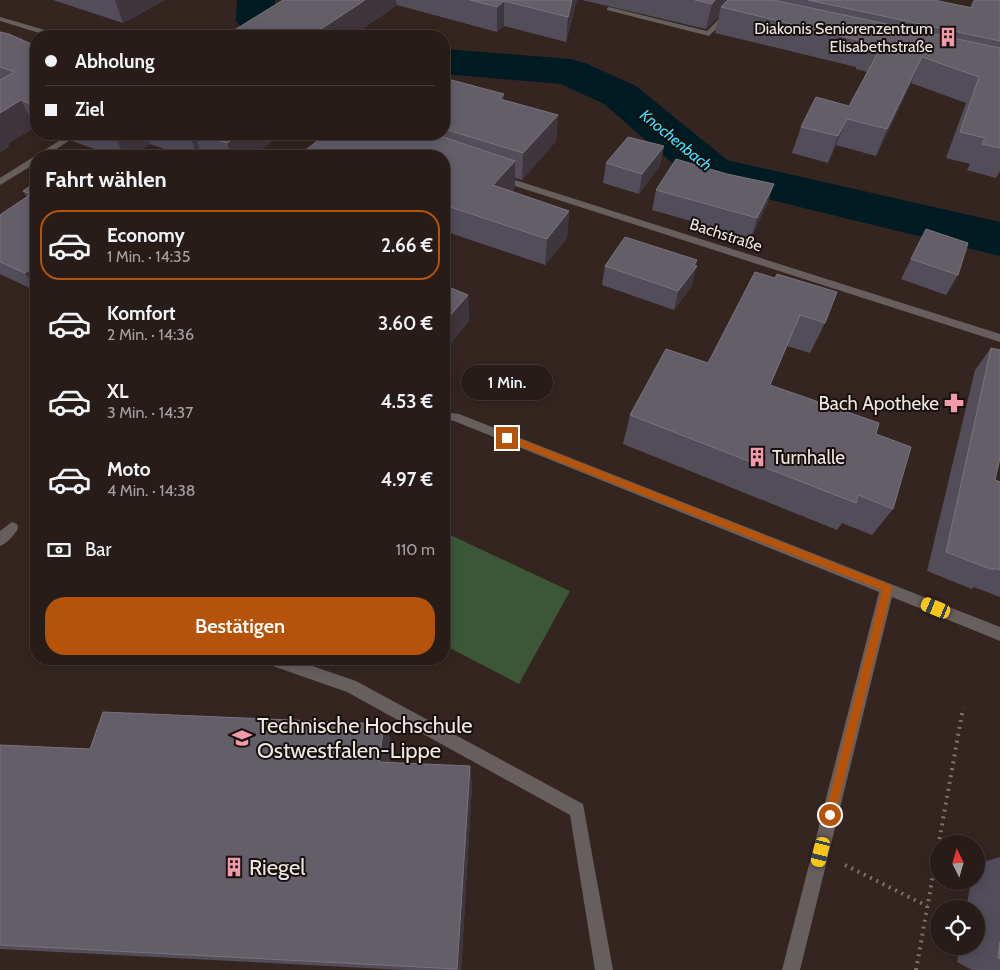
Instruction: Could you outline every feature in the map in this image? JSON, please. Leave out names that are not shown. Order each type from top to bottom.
[{"type":"street","points":[[609,9],[709,34],[733,13]]},
{"type":"street","points":[[0,18],[37,30]]},
{"type":"street","points":[[50,150],[65,140]]},
{"type":"street","points":[[0,182],[30,162]]},
{"type":"street","name":"Bachstraße","points":[[491,175],[1000,338]]},
{"type":"street","points":[[450,417],[1000,634]]},
{"type":"street","points":[[0,540],[12,528]]},
{"type":"street","points":[[791,970],[887,588]]},
{"type":"street","points":[[290,665],[351,686],[577,810],[604,970]]},
{"type":"path","points":[[916,970],[963,708]]},
{"type":"path","points":[[821,852],[928,906]]},
{"type":"green space","points":[[450,535],[570,591],[519,684],[450,648]]},
{"type":"building","points":[[283,0],[365,0],[320,30],[234,30]]},
{"type":"building","points":[[470,0],[572,0],[568,17],[504,1],[497,7]]},
{"type":"building","points":[[695,0],[715,0],[712,4]]},
{"type":"building","points":[[728,0],[773,0],[1000,48],[1000,148],[982,144],[985,138],[960,132],[979,77],[922,57],[887,129],[847,119],[838,136],[801,127],[816,97],[849,106],[881,47],[721,7]]},
{"type":"building","points":[[808,0],[934,0],[972,8],[975,0],[1000,0],[1000,41]]},
{"type":"building","points":[[0,32],[30,43],[30,104],[21,100],[0,113],[0,80],[15,72],[0,67]]},
{"type":"building","points":[[450,80],[504,94],[500,99],[558,115],[523,153],[450,131]]},
{"type":"building","points":[[628,137],[664,146],[642,174],[606,163]]},
{"type":"building","points":[[450,139],[515,161],[493,185],[569,211],[547,239],[450,207],[450,150],[306,150],[318,140]]},
{"type":"building","points":[[218,140],[231,140],[227,143]]},
{"type":"building","points":[[676,159],[727,174],[774,184],[757,218],[656,190]]},
{"type":"building","points":[[30,186],[30,194],[23,191]]},
{"type":"building","points":[[30,195],[30,269],[25,273],[0,262],[0,215]]},
{"type":"building","points":[[926,229],[968,243],[958,275],[911,259]]},
{"type":"building","points":[[625,237],[697,260],[694,265],[697,266],[678,291],[605,266]]},
{"type":"building","points":[[755,272],[775,278],[777,274],[837,292],[825,323],[800,315],[770,385],[879,423],[876,434],[911,447],[893,509],[858,495],[856,503],[630,415],[666,349],[708,363]]},
{"type":"building","points":[[450,288],[468,295],[450,316]]},
{"type":"building","points":[[991,348],[1000,350],[1000,458],[995,480],[1000,482],[1000,570],[993,568],[993,570],[946,552]]},
{"type":"building","name":"Riegel","points":[[103,712],[384,724],[379,762],[470,766],[457,969],[0,945],[0,745],[90,749]]},
{"type":"building","points":[[1000,942],[1000,959],[998,958]]},
{"type":"waterway","name":"Knochenbach","points":[[256,0],[256,21],[266,30]]},
{"type":"waterway","name":"Knochenbach","points":[[450,62],[570,72],[620,95],[710,171],[1000,239]]},
{"type":"place","name":"Diakonis Seniorenzentrum Elisabethstraße","points":[[948,37]]},
{"type":"place","name":"Bach Apotheke","points":[[954,403]]},
{"type":"place","name":"Turnhalle","points":[[757,457]]},
{"type":"place","name":"Technische Hochschule Ostwestfalen-Lippe","points":[[242,738]]},
{"type":"place","name":"Riegel","points":[[234,867]]},
{"type":"route","points":[[507,438],[887,588],[830,815]]}]
